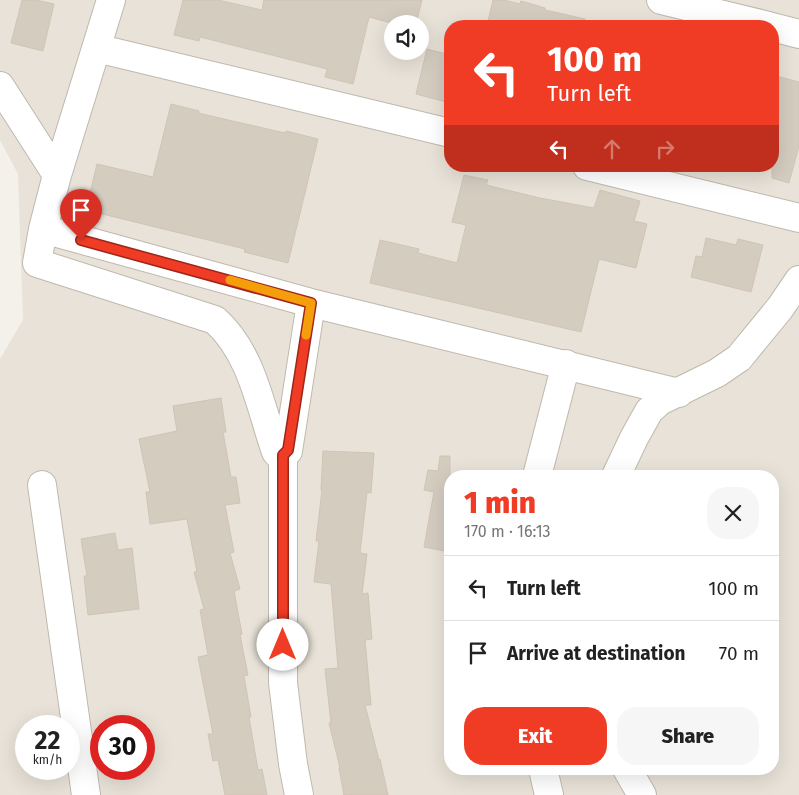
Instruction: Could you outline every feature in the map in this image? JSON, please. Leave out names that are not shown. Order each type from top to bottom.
[{"type":"street","points":[[111,0],[57,175],[43,229],[38,263],[215,320],[224,328],[243,354],[276,452],[279,455],[283,455]]},
{"type":"street","points":[[661,0],[742,20]]},
{"type":"street","points":[[779,29],[799,34]]},
{"type":"street","points":[[96,48],[444,132]]},
{"type":"street","points":[[0,86],[57,175]]},
{"type":"street","points":[[611,172],[799,218]]},
{"type":"street","points":[[43,229],[311,303],[679,393]]},
{"type":"street","points":[[619,470],[649,411],[660,401],[717,373],[739,358],[780,308],[799,280]]},
{"type":"street","points":[[299,795],[293,764],[283,683],[283,455],[288,450],[311,303]]},
{"type":"street","points":[[539,470],[566,364]]},
{"type":"street","points":[[42,485],[86,795]]},
{"type":"street","points":[[544,775],[549,795]]},
{"type":"street","points":[[630,775],[642,795]]},
{"type":"shaded area","points":[[0,0],[799,0],[799,795],[0,795],[0,359],[23,320],[18,174],[0,140]]},
{"type":"building","points":[[22,0],[36,0],[54,4],[43,51],[11,43]]},
{"type":"building","points":[[183,0],[218,0],[262,10],[264,0],[422,0],[418,15],[384,15],[384,21],[369,17],[353,84],[325,77],[327,69],[200,37],[199,41],[174,35]]},
{"type":"building","points":[[493,0],[504,0],[520,4],[521,1],[545,8],[545,10],[585,19],[585,20],[488,20]]},
{"type":"building","points":[[429,50],[444,53],[444,101],[416,94],[424,60],[429,60]]},
{"type":"building","points":[[779,77],[799,82],[799,146],[789,183],[772,178],[772,172],[779,172]]},
{"type":"building","points":[[171,104],[199,111],[198,113],[318,139],[288,263],[244,252],[245,249],[86,210],[97,164],[153,177]]},
{"type":"building","points":[[464,175],[488,180],[486,185],[594,208],[600,190],[640,201],[634,221],[647,224],[636,268],[599,259],[581,332],[370,283],[380,240],[419,249],[418,253],[457,263],[466,225],[452,222]]},
{"type":"building","points":[[706,238],[736,245],[738,239],[763,245],[751,292],[691,277],[696,256],[702,257]]},
{"type":"building","points":[[221,398],[226,432],[223,432],[231,477],[236,477],[240,503],[225,505],[234,552],[230,553],[240,589],[234,591],[248,675],[244,676],[251,717],[249,717],[258,770],[262,769],[267,795],[225,795],[218,760],[213,761],[208,734],[213,734],[198,657],[208,655],[200,610],[204,609],[194,572],[197,572],[187,519],[150,524],[146,492],[150,492],[139,439],[177,431],[173,406]]},
{"type":"building","points":[[323,451],[374,453],[371,493],[367,492],[360,553],[367,554],[362,594],[368,593],[372,639],[365,640],[371,705],[365,705],[388,795],[344,795],[340,768],[329,723],[331,723],[325,669],[338,668],[331,584],[314,582],[319,541],[316,541],[322,490]]},
{"type":"building","points":[[440,456],[450,456],[450,470],[444,470],[444,551],[424,547],[434,492],[424,490],[428,470],[438,471]]},
{"type":"building","points":[[115,533],[118,550],[132,548],[139,609],[88,615],[84,576],[87,576],[81,539]]},
{"type":"slow traffic","points":[[230,280],[311,303],[306,335]]},
{"type":"route","points":[[81,240],[311,303],[288,450],[283,455],[283,645]]}]
